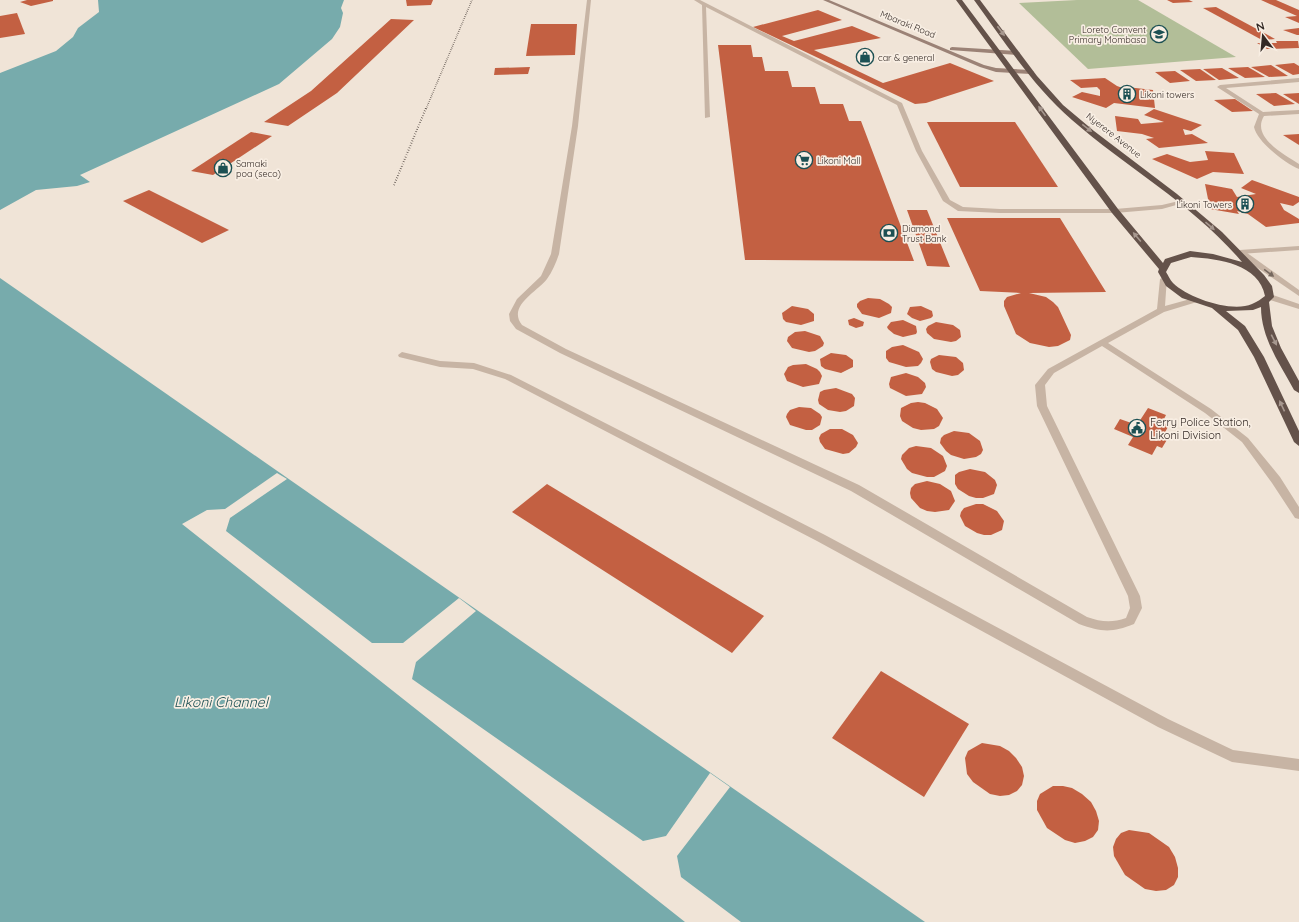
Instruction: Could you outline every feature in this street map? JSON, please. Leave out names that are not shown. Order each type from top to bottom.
[{"type":"highway","points":[[959,0],[999,52],[1115,211],[1162,267],[1164,278],[1175,290],[1194,300],[1211,306],[1228,316],[1242,328],[1259,357],[1299,442]]},
{"type":"highway","name":"Nyerere Avenue","points":[[977,0],[1031,72],[1074,118],[1183,202],[1240,252],[1254,271]]},
{"type":"highway","points":[[1162,267],[1167,261],[1177,256],[1190,254],[1224,258],[1254,271],[1270,288],[1264,317],[1270,333],[1299,390]]},
{"type":"highway","points":[[1211,306],[1242,309],[1255,307],[1267,300]]},
{"type":"main road","name":"Mbaraki Road","points":[[825,0],[996,70],[1031,72]]},
{"type":"main road","name":"Mbaraki Road","points":[[940,47],[1017,54]]},
{"type":"street","points":[[589,0],[575,126],[555,254],[549,270],[542,280],[525,295],[514,310],[513,318],[519,327],[563,351],[855,488],[1083,621],[1098,626],[1115,627],[1130,621],[1136,608],[1134,596],[1042,406],[1040,385],[1051,371],[1162,310],[1194,300]]},
{"type":"street","points":[[696,0],[900,104],[919,151],[947,201],[961,209],[1000,211],[1115,211],[1162,207],[1183,202]]},
{"type":"street","points":[[704,4],[707,117]]},
{"type":"street","points":[[1299,80],[1220,87],[1262,114],[1299,112]]},
{"type":"street","points":[[1262,114],[1257,123],[1258,131],[1271,146],[1299,168]]},
{"type":"street","points":[[1240,252],[1299,248]]},
{"type":"street","points":[[1240,252],[1299,294]]},
{"type":"street","points":[[1162,310],[1164,278]]},
{"type":"street","points":[[1267,300],[1299,307]]},
{"type":"street","points":[[1102,343],[1208,411],[1245,440],[1276,480],[1299,515]]},
{"type":"street","points":[[402,356],[440,364],[474,366],[508,377],[821,538],[1163,723],[1232,756],[1299,765]]},
{"type":"green space","points":[[1077,0],[1138,0],[1236,57],[1088,69],[1019,3]]},
{"type":"water","points":[[98,0],[344,0],[341,8],[343,13],[340,27],[332,39],[279,84],[80,175],[90,182],[77,186],[36,190],[0,210],[0,73],[56,51],[73,37],[78,28],[99,12]]},
{"type":"water","name":"Likoni Channel","points":[[0,278],[925,922],[0,922]]},
{"type":"pier","points":[[277,473],[287,479],[230,518],[226,531],[372,643],[403,643],[459,598],[476,611],[416,662],[412,679],[643,841],[666,836],[710,773],[730,787],[677,856],[681,877],[741,922],[685,922],[182,524],[207,510],[225,509]]},
{"type":"building","points":[[27,0],[53,1],[31,6],[20,2]]},
{"type":"building","points":[[406,0],[433,0],[431,5],[407,6]]},
{"type":"building","points":[[1167,0],[1189,0],[1193,2],[1173,3]]},
{"type":"building","points":[[1261,0],[1276,0],[1299,10],[1299,23],[1285,17],[1297,16]]},
{"type":"building","points":[[1216,7],[1275,39],[1262,40],[1203,8]]},
{"type":"building","points":[[818,10],[842,20],[782,36],[794,41],[852,26],[881,38],[814,50],[883,83],[950,63],[994,81],[926,103],[915,104],[753,27]]},
{"type":"building","points":[[17,13],[25,34],[0,38],[0,16]]},
{"type":"building","points":[[391,19],[414,20],[337,93],[288,126],[264,122],[311,91]]},
{"type":"building","points":[[531,24],[577,24],[575,55],[526,56]]},
{"type":"building","points":[[1299,28],[1299,35],[1283,30]]},
{"type":"building","points":[[1276,41],[1298,41],[1299,48],[1267,49],[1257,43],[1277,43]]},
{"type":"building","name":"Likoni Mall","points":[[718,45],[751,45],[753,57],[762,57],[765,71],[788,71],[792,87],[815,87],[820,104],[843,104],[849,121],[861,121],[914,261],[745,260]]},
{"type":"building","points":[[1294,63],[1299,66],[1299,74],[1293,75],[1275,65]]},
{"type":"building","points":[[1271,65],[1288,76],[1269,77],[1251,67]]},
{"type":"building","points":[[530,67],[528,74],[494,75],[495,68]]},
{"type":"building","points":[[1248,67],[1265,77],[1245,78],[1228,68]]},
{"type":"building","points":[[1222,68],[1239,78],[1219,80],[1203,69]]},
{"type":"building","points":[[1200,69],[1216,80],[1196,81],[1180,70]]},
{"type":"building","points":[[1175,71],[1190,81],[1170,83],[1155,72]]},
{"type":"building","name":"Likoni towers","points":[[1105,78],[1117,86],[1128,90],[1127,87],[1153,90],[1155,108],[1114,103],[1106,108],[1072,97],[1082,92],[1100,96],[1100,90],[1097,87],[1081,88],[1070,80]]},
{"type":"building","points":[[1276,93],[1295,104],[1274,106],[1256,94]]},
{"type":"building","points":[[1299,93],[1299,104],[1283,94]]},
{"type":"building","points":[[1235,99],[1253,111],[1232,112],[1214,100]]},
{"type":"building","name":"Likoni Towers","points":[[1154,109],[1202,125],[1191,131],[1183,129],[1185,135],[1192,134],[1208,143],[1159,148],[1146,139],[1154,138],[1142,134],[1117,131],[1115,116],[1138,119],[1141,124],[1164,122],[1144,115]]},
{"type":"building","points":[[927,122],[1015,122],[1058,187],[960,187]]},
{"type":"building","points":[[251,132],[272,136],[213,175],[191,171]]},
{"type":"building","points":[[1299,134],[1299,145],[1283,135]]},
{"type":"building","name":"Likoni Towers","points":[[1205,151],[1234,153],[1244,174],[1213,172],[1197,179],[1152,159],[1167,154],[1190,162],[1208,160]]},
{"type":"building","name":"Likoni Towers","points":[[1252,180],[1299,197],[1299,202],[1293,206],[1280,203],[1284,210],[1299,219],[1299,223],[1266,227],[1248,214],[1237,211],[1239,214],[1210,209],[1205,184],[1232,189],[1237,197],[1256,194],[1241,188]]},
{"type":"building","points":[[149,190],[229,230],[202,243],[123,201]]},
{"type":"building","points":[[907,210],[927,210],[950,267],[927,266]]},
{"type":"building","points":[[947,218],[1060,218],[1106,292],[1029,293],[1046,297],[1058,307],[1071,335],[1070,340],[1058,346],[1049,347],[1030,343],[1016,334],[1004,306],[1004,301],[1007,297],[1021,293],[980,291]]},
{"type":"building","points":[[868,298],[880,299],[889,304],[892,307],[891,313],[879,318],[862,314],[857,307],[857,304]]},
{"type":"building","points":[[792,306],[808,309],[814,314],[814,321],[801,325],[786,322],[783,319],[782,313]]},
{"type":"building","points":[[921,306],[932,311],[933,316],[931,318],[920,321],[907,314],[910,307]]},
{"type":"building","points":[[854,318],[864,322],[863,326],[856,328],[849,325],[848,320]]},
{"type":"building","points":[[903,320],[916,326],[916,334],[903,337],[894,334],[888,329],[887,327],[891,322]]},
{"type":"building","points":[[936,322],[953,325],[960,330],[961,337],[956,341],[951,342],[934,339],[927,333],[926,329],[928,326]]},
{"type":"building","points":[[805,331],[820,336],[824,343],[823,346],[815,351],[809,352],[792,348],[787,341],[788,337],[795,332]]},
{"type":"building","points":[[903,345],[919,352],[923,359],[918,366],[906,367],[889,362],[886,358],[886,351],[892,347]]},
{"type":"building","points":[[831,353],[846,355],[853,360],[853,367],[841,373],[825,369],[821,366],[820,359]]},
{"type":"building","points":[[939,355],[956,357],[963,363],[964,370],[958,375],[952,376],[936,372],[932,369],[930,362],[931,359]]},
{"type":"building","points":[[806,364],[820,372],[822,376],[819,384],[803,387],[787,381],[784,374],[788,367]]},
{"type":"building","points":[[906,373],[918,377],[925,383],[926,387],[922,394],[906,396],[890,388],[889,384],[891,377]]},
{"type":"building","points":[[836,388],[852,394],[855,398],[854,406],[846,411],[840,412],[828,410],[819,404],[818,400],[820,392]]},
{"type":"building","points":[[911,403],[925,403],[937,409],[943,418],[939,426],[934,429],[921,430],[913,428],[902,421],[900,416],[901,408]]},
{"type":"building","points":[[799,407],[811,408],[820,414],[822,417],[820,425],[812,430],[806,430],[790,425],[786,417],[787,414],[790,410]]},
{"type":"building","points":[[1148,408],[1166,415],[1162,423],[1169,425],[1163,436],[1168,438],[1162,448],[1157,446],[1152,455],[1128,445],[1133,437],[1114,429],[1120,419],[1137,425]]},
{"type":"building","points":[[830,429],[842,429],[853,435],[858,443],[856,447],[849,453],[843,454],[825,449],[819,438],[821,434]]},
{"type":"building","points":[[954,431],[969,433],[980,441],[983,450],[981,454],[976,457],[964,459],[951,455],[946,451],[940,443],[941,438],[944,435]]},
{"type":"building","points":[[916,446],[931,448],[943,456],[947,466],[945,471],[934,477],[927,477],[912,473],[907,469],[901,459],[902,455],[909,448]]},
{"type":"building","points":[[970,469],[985,472],[995,480],[997,485],[994,494],[983,498],[976,498],[969,496],[958,489],[955,484],[955,475],[959,472]]},
{"type":"building","points":[[927,481],[940,484],[951,491],[955,501],[949,510],[935,512],[927,511],[920,508],[911,498],[911,488],[915,484]]},
{"type":"building","points":[[547,484],[764,616],[732,653],[512,512]]},
{"type":"building","points":[[976,504],[983,504],[997,511],[1004,521],[1002,530],[991,535],[984,535],[965,526],[960,516],[961,512],[964,508]]},
{"type":"building","points":[[881,671],[969,724],[924,797],[832,738]]},
{"type":"building","points":[[982,743],[1000,746],[1009,751],[1016,758],[1022,767],[1024,776],[1022,785],[1017,791],[1009,795],[1000,796],[990,794],[973,782],[967,774],[965,758],[968,751]]},
{"type":"building","points":[[1053,786],[1072,788],[1091,802],[1099,821],[1098,830],[1093,837],[1085,841],[1075,843],[1065,840],[1047,828],[1037,810],[1037,801],[1040,794]]},
{"type":"building","points":[[1129,830],[1149,833],[1169,847],[1175,857],[1178,868],[1178,877],[1174,885],[1166,890],[1156,891],[1145,889],[1125,875],[1114,856],[1113,847],[1116,839],[1121,833]]},
{"type":"railway","points":[[426,109],[472,0]]},
{"type":"railway","points":[[394,185],[426,108]]},
{"type":"place","name":"Loreto Convent Primary Mombasa","points":[[1159,34]]},
{"type":"place","name":"car & general","points":[[865,57]]},
{"type":"place","name":"Likoni towers","points":[[1127,94]]},
{"type":"place","name":"Likoni Mall","points":[[804,160]]},
{"type":"place","name":"Samaki poa (seco)","points":[[223,168]]},
{"type":"place","name":"Likoni Towers","points":[[1245,204]]},
{"type":"place","name":"Diamond Trust Bank","points":[[889,233]]},
{"type":"place","name":"Ferry Police Station, Likoni Division","points":[[1137,428]]}]
